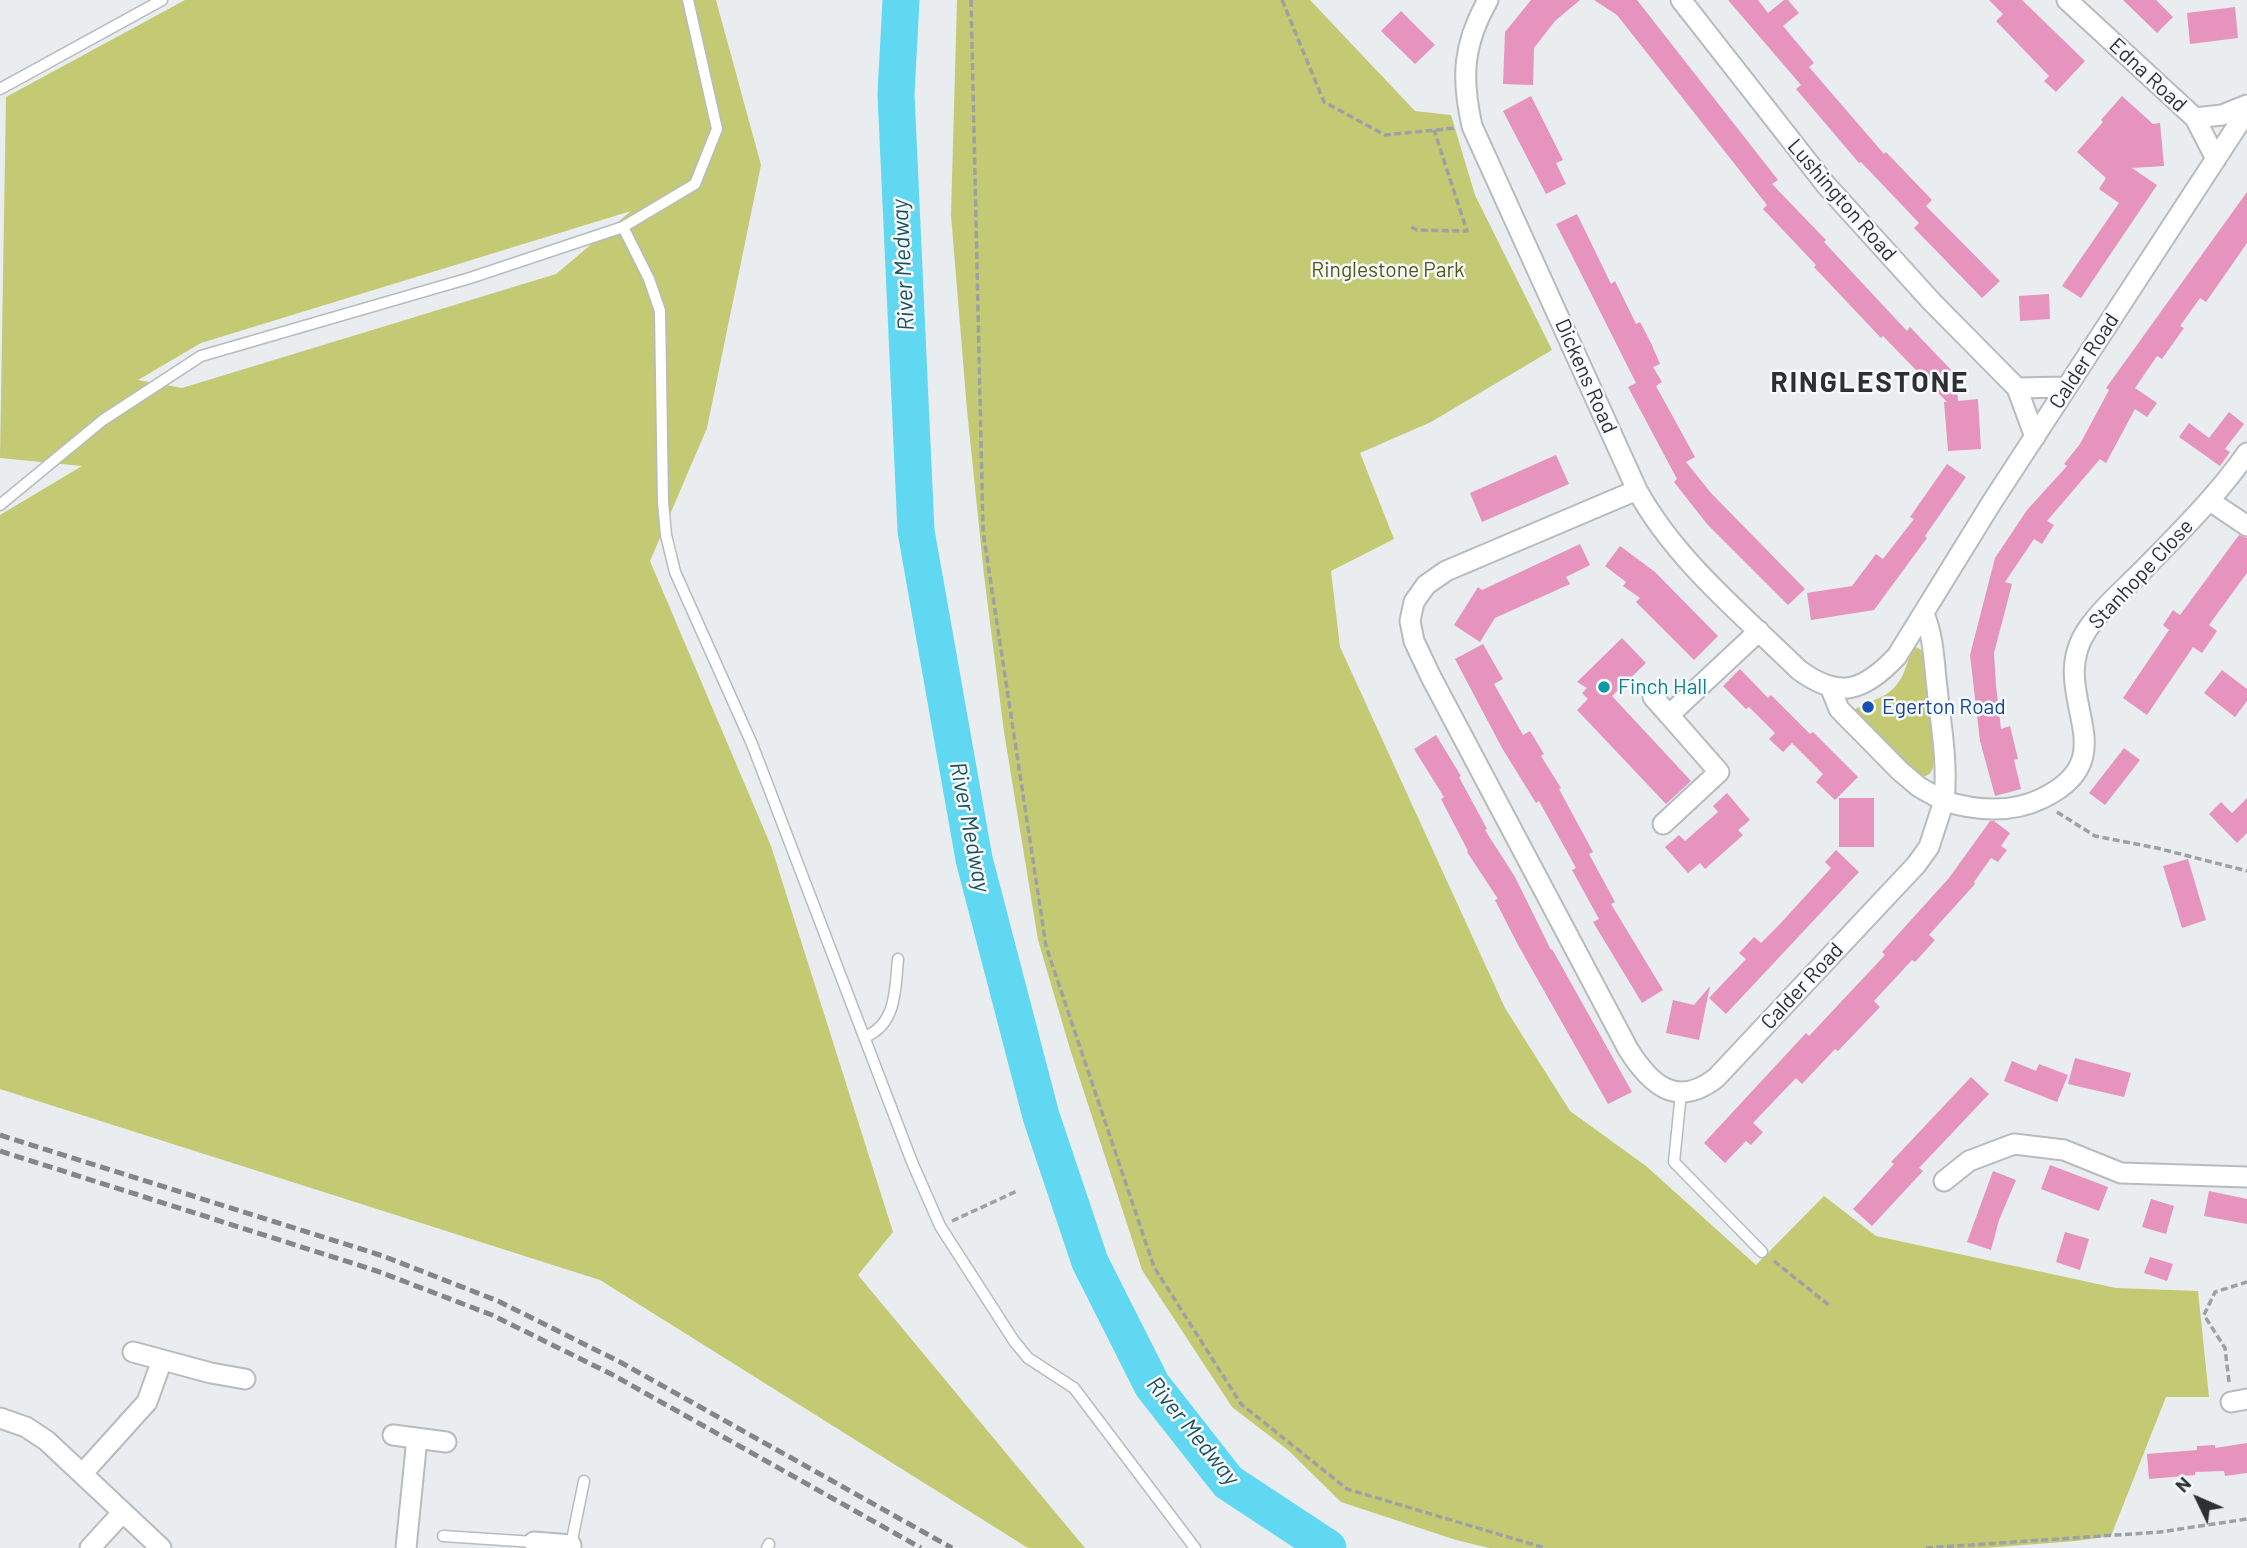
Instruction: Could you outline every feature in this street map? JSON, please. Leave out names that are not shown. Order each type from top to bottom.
[{"type":"street","name":"Dickens Road","points":[[1488,0],[1471,34],[1466,60],[1467,104],[1472,126],[1637,489],[1668,538],[1799,670],[1831,689]]},
{"type":"street","name":"Lushington Road","points":[[1681,0],[1721,54],[1850,212],[1992,366],[2017,388],[2035,437]]},
{"type":"street","name":"Edna Road","points":[[2067,0],[2195,118],[2216,159]]},
{"type":"street","points":[[2195,118],[2222,116],[2247,105]]},
{"type":"street","name":"Calder Road","points":[[1831,689],[1851,687],[1876,676],[1897,656],[2066,387],[2247,111]]},
{"type":"street","points":[[2017,388],[2066,387]]},
{"type":"street","name":"Stanhope Close","points":[[1944,802],[1996,810],[2039,800],[2068,784],[2080,768],[2085,741],[2073,677],[2074,662],[2082,638],[2106,607],[2210,501],[2247,453]]},
{"type":"street","points":[[1637,489],[1446,572],[1418,593],[1410,621],[1414,641],[1431,677],[1628,1049],[1655,1083],[1681,1093]]},
{"type":"street","points":[[2210,501],[2247,526]]},
{"type":"street","name":"Calder Road","points":[[1681,1093],[1702,1088],[1716,1078],[1908,874],[1929,847],[1944,802],[1945,748],[1932,648],[1923,614]]},
{"type":"street","points":[[1669,715],[1759,631]]},
{"type":"street","points":[[1831,689],[1839,709],[1875,747],[1919,787],[1944,802]]},
{"type":"street","points":[[1653,697],[1719,772],[1663,824]]},
{"type":"street","points":[[1944,1181],[1969,1161],[2014,1144],[2064,1150],[2120,1174],[2247,1177]]},
{"type":"street","points":[[133,1352],[245,1379]]},
{"type":"street","points":[[83,1473],[147,1402],[162,1360]]},
{"type":"street","points":[[0,1418],[26,1427],[47,1441],[161,1548]]},
{"type":"street","points":[[393,1434],[446,1442]]},
{"type":"street","points":[[407,1548],[417,1438]]},
{"type":"street","points":[[90,1548],[123,1512]]},
{"type":"street","points":[[534,1542],[571,1547]]},
{"type":"lane","points":[[0,89],[162,0]]},
{"type":"lane","points":[[0,505],[103,420],[201,356],[470,278],[623,227],[695,184],[716,129],[688,0]]},
{"type":"lane","points":[[623,227],[649,279],[660,311],[663,502],[666,535],[675,572],[752,744],[912,1163],[940,1226],[1023,1353],[1074,1388],[1195,1548]]},
{"type":"lane","points":[[865,1037],[880,1029],[887,1020],[894,1001],[898,959]]},
{"type":"lane","points":[[1681,1093],[1674,1162],[1762,1252]]},
{"type":"lane","points":[[571,1547],[584,1481]]},
{"type":"lane","points":[[443,1536],[534,1542]]},
{"type":"path","points":[[971,0],[983,531],[1045,946],[1154,1267],[1241,1404],[1348,1489],[1545,1548]]},
{"type":"path","points":[[1282,0],[1324,102],[1385,135],[1472,126]]},
{"type":"path","points":[[1411,227],[1418,230],[1467,231],[1433,130]]},
{"type":"path","points":[[2039,800],[2095,836],[2157,848],[2247,871]]},
{"type":"path","points":[[940,1226],[1017,1191]]},
{"type":"path","points":[[1762,1252],[1830,1306]]},
{"type":"path","points":[[2239,1400],[2225,1348],[2204,1315],[2215,1292],[2247,1282]]},
{"type":"path","points":[[1926,1548],[2160,1532],[2247,1519]]},
{"type":"green space","points":[[185,0],[716,0],[761,165],[707,428],[650,561],[771,846],[893,1232],[858,1275],[1085,1548],[1028,1548],[600,1280],[0,1089],[0,515],[82,466],[0,458],[6,97]],"holes":[[[631,211],[556,274],[182,388],[138,380],[201,343]]]},
{"type":"green space","name":"Ringlestone Park","points":[[957,0],[1310,0],[1415,111],[1451,115],[1475,195],[1552,350],[1431,422],[1360,453],[1394,539],[1331,571],[1340,647],[1505,1008],[1570,1111],[1646,1166],[1756,1265],[1824,1196],[1876,1236],[2116,1288],[2198,1291],[2209,1397],[2166,1397],[2111,1536],[1985,1548],[1489,1548],[1456,1540],[1341,1502],[1288,1450],[1232,1407],[1142,1270],[1070,1049],[1038,940],[1004,732],[967,410],[951,215]]},
{"type":"green space","points":[[1916,647],[1923,651],[1924,657],[1934,761],[1930,773],[1919,777],[1854,715],[1854,710],[1894,688]]},
{"type":"building","points":[[1531,0],[1580,0],[1555,21],[1534,48],[1533,85],[1503,84],[1505,32]]},
{"type":"building","points":[[1594,0],[1637,0],[1778,180],[1772,184],[1907,331],[1910,327],[1956,375],[1958,401],[1978,399],[1981,449],[1948,451],[1944,402],[1947,402],[1883,336],[1881,338],[1763,209],[1767,205],[1617,15]]},
{"type":"building","points":[[1728,0],[1758,0],[1768,13],[1784,0],[1788,0],[1799,13],[1783,26],[1814,63],[1809,67],[1884,154],[1886,152],[1932,200],[1926,206],[2000,281],[1982,298],[1914,228],[1919,223],[1861,162],[1859,163],[1796,89],[1801,85]]},
{"type":"building","points":[[1989,0],[2022,0],[2085,61],[2056,92],[2044,81],[2049,76],[1996,21],[2003,14]]},
{"type":"building","points":[[2123,0],[2156,0],[2173,17],[2157,33]]},
{"type":"building","points":[[2235,7],[2238,38],[2190,44],[2187,13]]},
{"type":"building","points":[[1401,11],[1435,45],[1415,64],[1381,31]]},
{"type":"building","points":[[1531,96],[1563,160],[1556,163],[1566,184],[1546,194],[1503,111]]},
{"type":"building","points":[[2122,96],[2153,124],[2160,123],[2164,166],[2132,168],[2157,185],[2081,298],[2062,286],[2119,203],[2099,189],[2106,178],[2077,152]]},
{"type":"building","points":[[2247,192],[2247,243],[2206,302],[2200,298],[2180,326],[2184,328],[2162,359],[2157,356],[2135,388],[2157,403],[2147,417],[2135,409],[2106,463],[2100,459],[2047,521],[2054,525],[2042,544],[2034,539],[2005,582],[2012,584],[1994,653],[1996,685],[2001,729],[2010,726],[2018,759],[2014,760],[2021,789],[1995,796],[1980,741],[1970,655],[1995,558],[2027,510],[2067,466],[2064,464],[2080,444],[2109,390],[2106,388]]},
{"type":"building","points":[[1577,214],[1611,284],[1615,281],[1636,324],[1640,322],[1651,343],[1660,364],[1653,367],[1662,382],[1656,386],[1695,457],[1686,462],[1711,493],[1805,589],[1788,605],[1707,524],[1674,482],[1677,479],[1628,387],[1636,383],[1556,224]]},
{"type":"building","points":[[2049,294],[2050,319],[2020,321],[2019,296]]},
{"type":"building","points":[[2229,412],[2244,424],[2225,449],[2230,452],[2220,466],[2179,437],[2189,423],[2209,438]]},
{"type":"building","points":[[1556,455],[1569,484],[1482,522],[1470,493]]},
{"type":"building","points":[[1947,464],[1966,477],[1925,536],[1927,538],[1874,610],[1811,620],[1807,593],[1852,586],[1876,554],[1883,559],[1914,519],[1910,517]]},
{"type":"building","points":[[2239,535],[2247,538],[2247,573],[2209,625],[2217,631],[2202,653],[2193,647],[2147,715],[2123,698],[2169,630],[2163,625],[2173,610],[2180,615]]},
{"type":"building","points":[[1580,544],[1590,565],[1566,577],[1570,584],[1495,618],[1480,642],[1454,625],[1478,587],[1482,590]]},
{"type":"building","points":[[1620,546],[1655,572],[1718,636],[1694,660],[1636,602],[1640,598],[1623,586],[1626,582],[1605,566]]},
{"type":"building","points":[[1622,638],[1646,663],[1612,696],[1691,781],[1666,804],[1577,710],[1588,699],[1582,693],[1587,688],[1577,682]]},
{"type":"building","points":[[1483,644],[1503,679],[1494,684],[1523,735],[1530,731],[1544,754],[1541,756],[1561,788],[1559,789],[1593,852],[1589,854],[1615,902],[1611,904],[1663,990],[1642,1003],[1593,922],[1599,919],[1572,870],[1576,868],[1539,801],[1536,803],[1502,748],[1455,659]]},
{"type":"building","points":[[1740,669],[1768,698],[1771,695],[1810,734],[1813,732],[1858,777],[1835,800],[1816,782],[1823,774],[1792,743],[1783,752],[1769,739],[1775,733],[1723,686]]},
{"type":"building","points":[[2222,670],[2247,689],[2247,701],[2235,717],[2204,693]]},
{"type":"building","points":[[1436,735],[1461,776],[1459,777],[1487,829],[1485,830],[1515,877],[1551,950],[1632,1092],[1608,1104],[1517,943],[1495,900],[1498,899],[1467,852],[1441,799],[1444,797],[1414,749]]},
{"type":"building","points":[[2124,748],[2140,760],[2105,805],[2089,793]]},
{"type":"building","points":[[1727,793],[1750,820],[1738,830],[1743,835],[1705,869],[1700,863],[1688,873],[1665,847],[1679,835],[1685,841],[1718,812],[1713,806]]},
{"type":"building","points":[[1839,798],[1874,798],[1874,847],[1839,847]]},
{"type":"building","points":[[2247,798],[2247,833],[2237,843],[2209,814],[2221,802],[2232,813]]},
{"type":"building","points":[[1990,821],[2010,833],[2001,846],[2007,850],[1998,862],[1991,858],[1975,884],[1929,935],[1935,940],[1915,962],[1912,960],[1874,1001],[1880,1007],[1802,1084],[1796,1078],[1753,1123],[1763,1132],[1751,1145],[1746,1141],[1725,1163],[1704,1143],[1806,1033],[1809,1036],[1885,955],[1882,952],[1949,878]]},
{"type":"building","points":[[1836,850],[1859,872],[1726,1014],[1709,998],[1746,959],[1739,953],[1754,937],[1761,943],[1779,925],[1831,868],[1825,862]]},
{"type":"building","points":[[2188,859],[2206,920],[2182,928],[2163,866]]},
{"type":"building","points":[[1710,986],[1699,1040],[1666,1033],[1673,1000],[1694,1005]]},
{"type":"building","points":[[2075,1058],[2131,1073],[2124,1097],[2068,1084]]},
{"type":"building","points":[[2012,1061],[2036,1071],[2039,1064],[2068,1075],[2057,1102],[2004,1081]]},
{"type":"building","points":[[1971,1077],[1989,1094],[1919,1168],[1923,1171],[1872,1226],[1853,1209],[1894,1164],[1891,1162]]},
{"type":"building","points":[[2050,1165],[2108,1187],[2099,1211],[2041,1189]]},
{"type":"building","points":[[1993,1171],[2016,1180],[1999,1220],[1991,1250],[1967,1242]]},
{"type":"building","points":[[2209,1191],[2247,1199],[2247,1224],[2204,1216]]},
{"type":"building","points":[[2151,1199],[2174,1206],[2166,1234],[2142,1227]]},
{"type":"building","points":[[2065,1232],[2089,1239],[2080,1270],[2056,1262]]},
{"type":"building","points":[[2150,1257],[2173,1264],[2167,1281],[2144,1273]]},
{"type":"building","points":[[2247,1443],[2247,1473],[2225,1476],[2224,1471],[2195,1472],[2195,1475],[2149,1479],[2147,1454],[2197,1450],[2197,1446],[2215,1445],[2215,1448]]},
{"type":"waterway","name":"River Medway","points":[[901,0],[896,94],[916,531],[974,859],[1041,1116],[1090,1262],[1152,1385],[1228,1482],[1328,1548]]},
{"type":"railway","points":[[0,1135],[383,1256],[498,1301],[620,1362],[952,1548]]},
{"type":"railway","points":[[0,1151],[377,1271],[492,1315],[613,1375],[921,1548]]},
{"type":"place","name":"Finch Hall","points":[[1604,687]]},
{"type":"place","name":"Egerton Road","points":[[1868,707]]},
{"type":"district","name":"RINGLESTONE","points":[[1870,383]]}]
